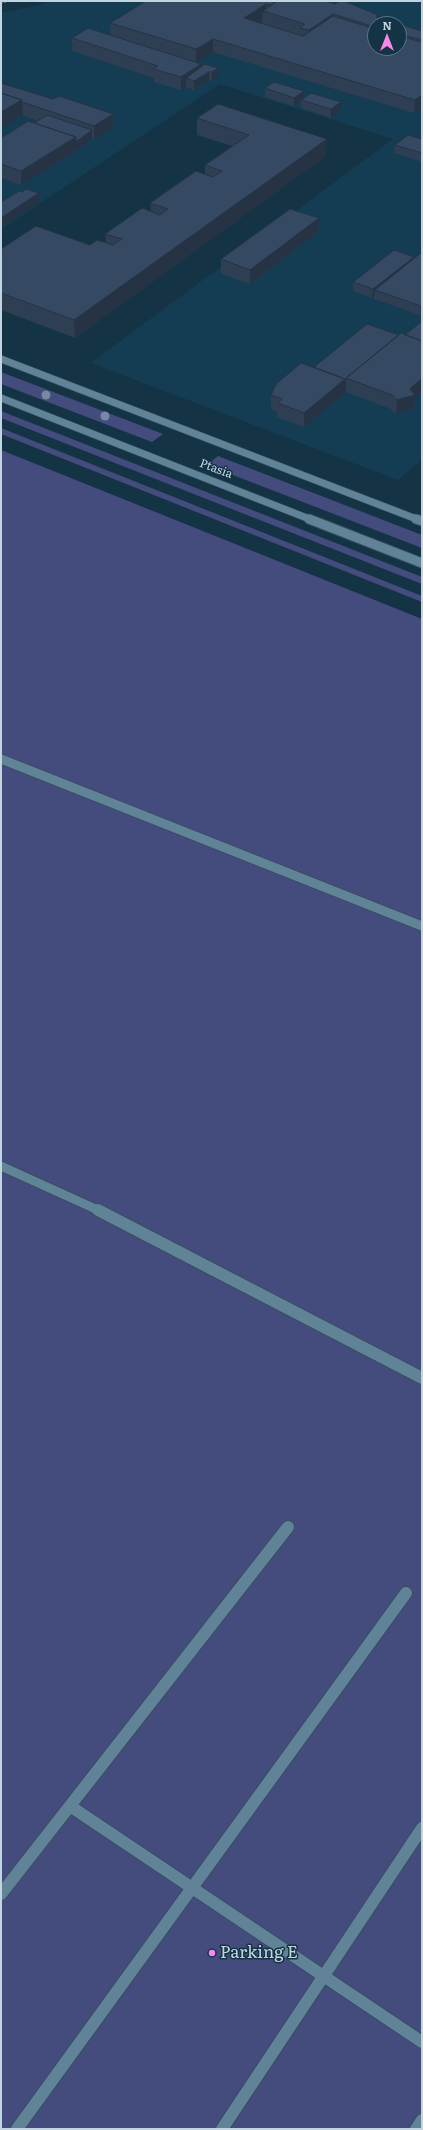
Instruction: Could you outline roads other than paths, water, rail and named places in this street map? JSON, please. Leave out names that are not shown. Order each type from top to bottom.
[{"type":"street","name":"Ptasia","points":[[1,359],[422,521]]},
{"type":"street","name":"Ptasia","points":[[1,398],[422,563]]},
{"type":"street","points":[[1,760],[422,926]]},
{"type":"street","points":[[1,1166],[80,1201],[422,1378]]},
{"type":"street","points":[[1,1894],[288,1527]]},
{"type":"street","points":[[17,2129],[406,1594]]},
{"type":"street","points":[[70,1806],[422,2042]]},
{"type":"street","points":[[222,2129],[422,1828]]},
{"type":"street","points":[[416,2129],[422,2120]]},
{"type":"place","name":"Parking E","points":[[212,1953]]}]
